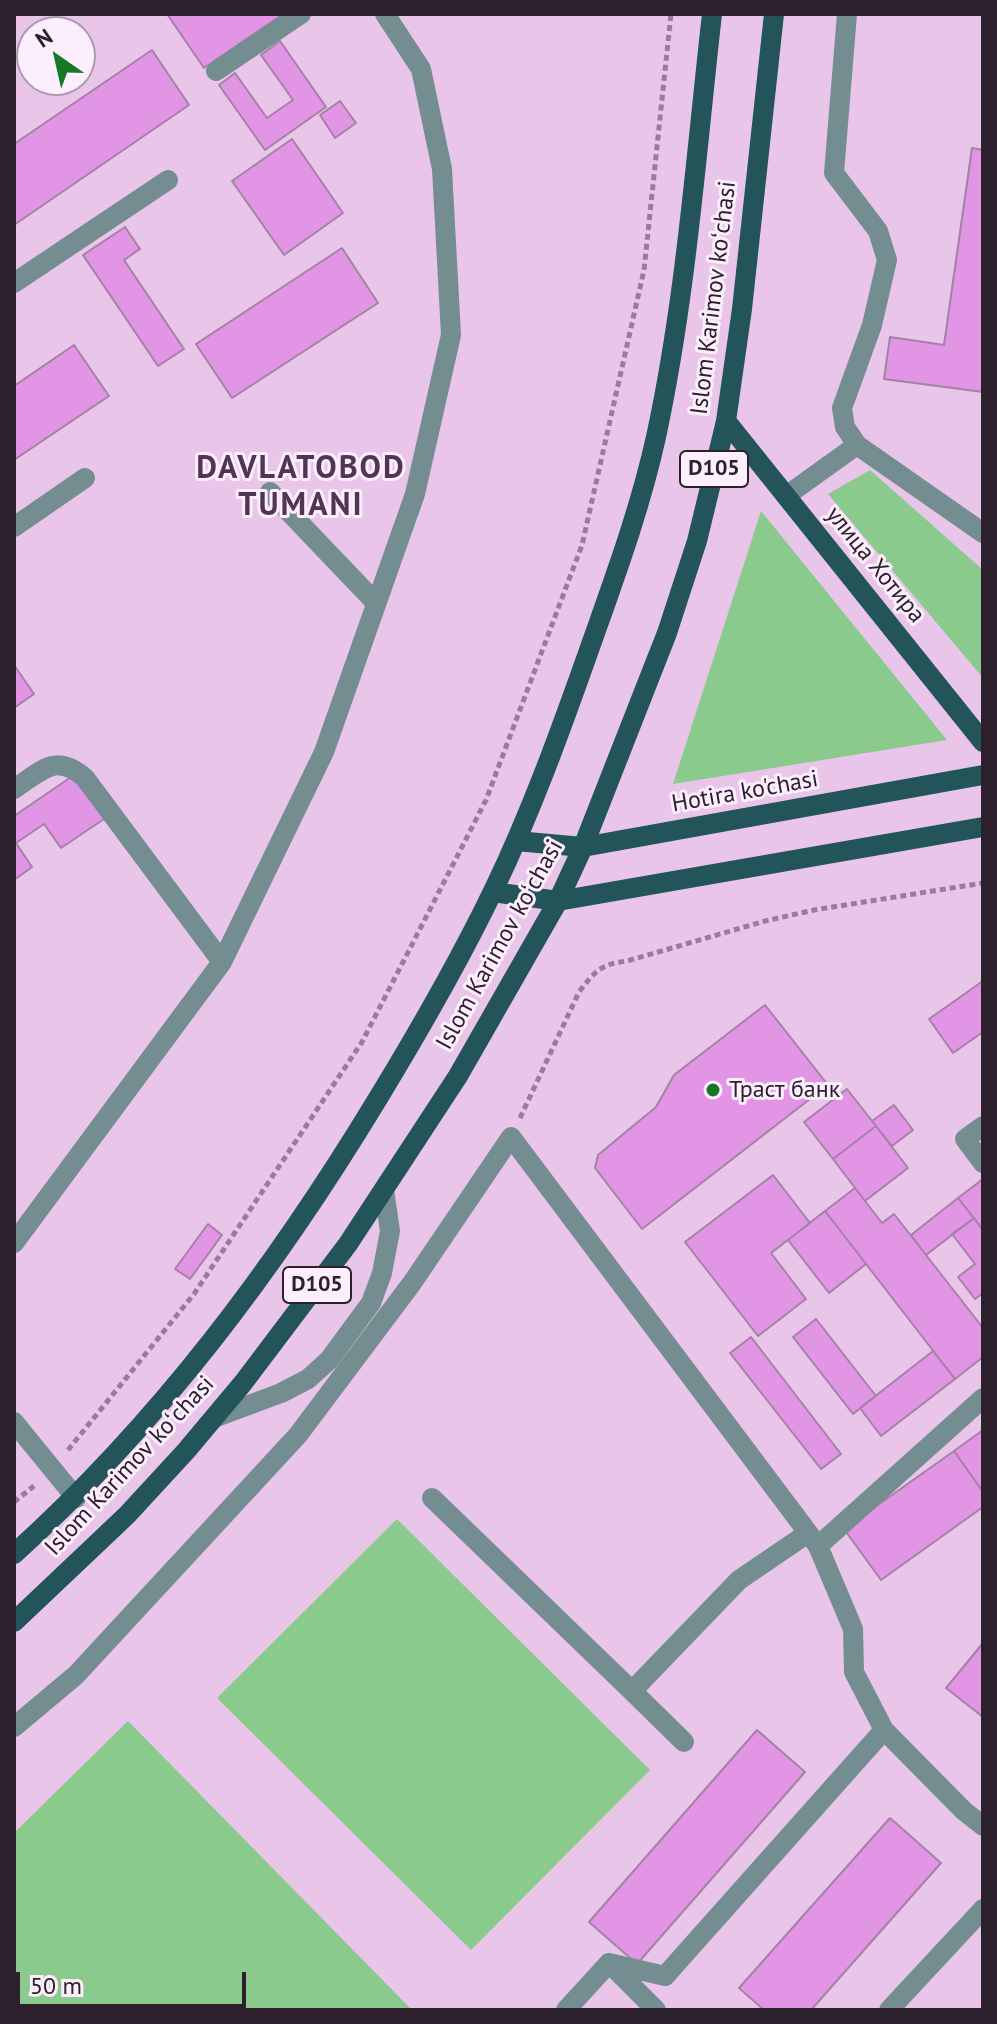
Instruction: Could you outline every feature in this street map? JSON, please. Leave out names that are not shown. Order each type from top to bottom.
[{"type":"main road","name":"Islom Karimov koʻchasi","points":[[14,1554],[76,1498],[231,1319],[328,1180],[404,1056],[493,892],[569,709],[616,575],[655,438],[681,299],[712,14]]},
{"type":"main road","name":"Islom Karimov koʻchasi","points":[[14,1622],[127,1515],[214,1418],[348,1244],[458,1076],[558,901],[583,847],[667,633],[697,541],[726,421],[742,309],[774,14]]},
{"type":"main road","name":"улица Хотира","points":[[726,421],[983,742]]},
{"type":"main road","name":"Hotira ko'chasi","points":[[516,841],[583,847],[983,775]]},
{"type":"main road","points":[[493,892],[558,901],[983,827]]},
{"type":"street","points":[[216,71],[301,14]]},
{"type":"street","points":[[14,1243],[222,962],[324,752],[415,494],[451,335],[442,169],[421,69],[385,14]]},
{"type":"street","points":[[847,14],[834,173],[878,231],[887,260],[872,325],[842,408],[845,427],[857,445],[983,533]]},
{"type":"street","points":[[14,283],[168,180]]},
{"type":"street","points":[[786,496],[857,445]]},
{"type":"street","points":[[14,527],[85,478]]},
{"type":"street","points":[[270,492],[376,603]]},
{"type":"street","points":[[14,789],[45,769],[62,763],[72,767],[85,778],[222,962]]},
{"type":"street","points":[[983,1126],[965,1139],[983,1163]]},
{"type":"street","points":[[14,1727],[76,1675],[298,1435],[412,1283],[511,1137],[813,1540],[853,1629],[854,1672],[884,1730],[964,1811],[983,1826]]},
{"type":"street","points":[[214,1418],[295,1386],[329,1360],[371,1303],[382,1273],[390,1231],[384,1190]]},
{"type":"street","points":[[632,1691],[739,1580],[813,1540],[983,1398]]},
{"type":"street","points":[[14,1422],[76,1498]]},
{"type":"street","points":[[432,1498],[684,1742]]},
{"type":"street","points":[[609,1963],[665,1976],[884,1730]]},
{"type":"street","points":[[889,2010],[983,1909]]},
{"type":"street","points":[[566,2010],[609,1963]]},
{"type":"street","points":[[609,1963],[656,2010]]},
{"type":"path","points":[[14,1502],[52,1471],[194,1294],[362,1042],[486,800],[582,545],[644,270],[671,14]]},
{"type":"path","points":[[511,1137],[579,992],[593,974],[608,963],[627,961],[814,910],[983,883]]},
{"type":"green space","points":[[870,470],[983,570],[983,678],[828,494]]},
{"type":"green space","points":[[761,511],[947,740],[673,784]]},
{"type":"green space","points":[[397,1519],[650,1770],[471,1950],[217,1698]]},
{"type":"green space","points":[[128,1721],[412,2010],[14,2010],[14,1833]]},
{"type":"building","points":[[167,14],[283,14],[204,68]]},
{"type":"building","points":[[280,41],[326,107],[265,150],[219,85],[235,73],[267,118],[293,100],[261,55]]},
{"type":"building","points":[[152,50],[189,105],[14,225],[14,144],[84,96],[96,96],[96,88]]},
{"type":"building","points":[[340,101],[356,123],[335,138],[320,115]]},
{"type":"building","points":[[292,139],[343,213],[284,255],[232,181]]},
{"type":"building","points":[[972,148],[983,150],[983,392],[884,379],[890,337],[944,345]]},
{"type":"building","points":[[125,227],[140,249],[124,260],[184,349],[158,366],[83,255]]},
{"type":"building","points":[[342,248],[378,303],[232,398],[196,344]]},
{"type":"building","points":[[74,345],[109,396],[14,460],[14,386]]},
{"type":"building","points":[[14,665],[34,694],[14,708]]},
{"type":"building","points":[[77,773],[107,817],[61,848],[44,824],[16,843],[32,867],[14,880],[14,816]]},
{"type":"building","points":[[983,981],[983,1032],[953,1053],[929,1019]]},
{"type":"building","points":[[765,1005],[828,1085],[642,1229],[595,1168],[598,1155],[656,1107],[674,1075]]},
{"type":"building","points":[[847,1089],[876,1126],[833,1159],[804,1122]]},
{"type":"building","points":[[894,1105],[913,1130],[892,1146],[872,1121]]},
{"type":"building","points":[[876,1126],[908,1168],[865,1201],[833,1159]]},
{"type":"building","points":[[773,1175],[810,1223],[771,1253],[806,1299],[758,1336],[685,1242]]},
{"type":"building","points":[[983,1179],[983,1230],[958,1198]]},
{"type":"building","points":[[855,1188],[882,1223],[894,1214],[983,1328],[983,1357],[955,1379],[825,1211]]},
{"type":"building","points":[[958,1198],[974,1218],[926,1255],[911,1235]]},
{"type":"building","points":[[825,1211],[866,1264],[829,1293],[788,1240]]},
{"type":"building","points":[[974,1218],[983,1230],[983,1293],[975,1299],[958,1277],[975,1264],[952,1234]]},
{"type":"building","points":[[208,1224],[222,1235],[190,1279],[175,1269]]},
{"type":"building","points":[[816,1319],[876,1396],[853,1414],[793,1337]]},
{"type":"building","points":[[751,1337],[841,1454],[821,1469],[730,1353]]},
{"type":"building","points":[[933,1351],[955,1379],[881,1436],[860,1408]]},
{"type":"building","points":[[983,1430],[983,1492],[954,1451]]},
{"type":"building","points":[[954,1451],[983,1492],[983,1507],[881,1580],[844,1529]]},
{"type":"building","points":[[983,1643],[983,1717],[946,1688]]},
{"type":"building","points":[[757,1730],[805,1772],[637,1964],[589,1922]]},
{"type":"building","points":[[890,1818],[941,1863],[811,2010],[764,2010],[739,1988]]},
{"type":"place","name":"Траст банк","points":[[713,1090]]},
{"type":"district","name":"DAVLATOBOD TUMANI","points":[[301,488]]}]
